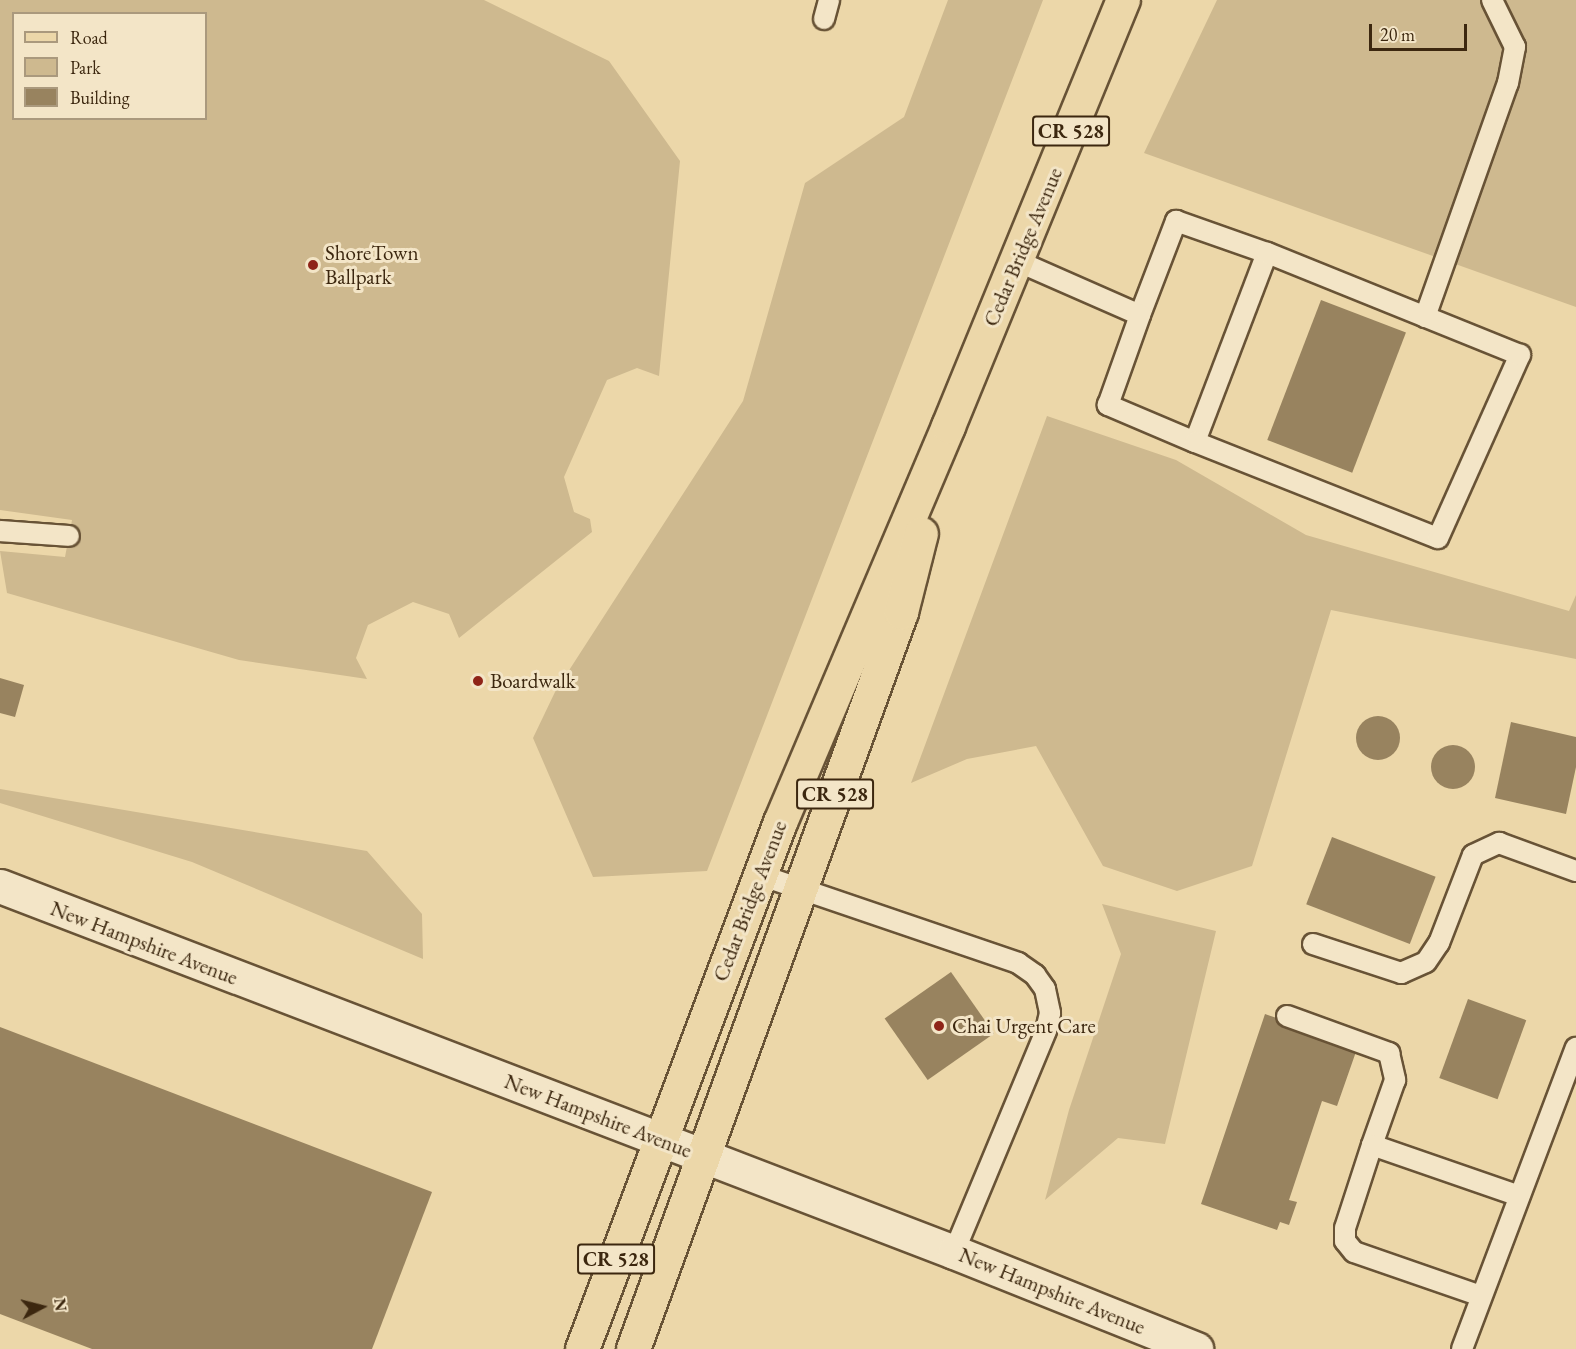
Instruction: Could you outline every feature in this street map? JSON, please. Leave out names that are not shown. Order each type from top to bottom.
[{"type":"main road","name":"Cedar Bridge Avenue","points":[[582,1349],[760,874],[1017,261],[1123,0]]},
{"type":"main road","name":"Cedar Bridge Avenue","points":[[633,1349],[901,612],[948,426]]},
{"type":"main road","name":"New Hampshire Avenue","points":[[0,886],[954,1252],[1196,1349]]},
{"type":"lane","points":[[1425,317],[1508,83],[1515,48],[1492,0]]},
{"type":"lane","points":[[1176,221],[1267,253],[1425,317],[1520,355],[1438,538],[1108,405],[1176,221]]},
{"type":"lane","points":[[1195,442],[1267,253]]},
{"type":"lane","points":[[1017,261],[1140,315]]},
{"type":"lane","points":[[0,531],[69,536]]},
{"type":"lane","points":[[1313,944],[1401,974],[1426,962],[1439,943],[1473,855],[1499,843],[1576,871]]},
{"type":"lane","points":[[760,874],[800,890],[1018,963],[1035,975],[1045,990],[1050,1013],[1046,1031],[954,1252]]},
{"type":"lane","points":[[1287,1016],[1389,1053],[1395,1080],[1345,1228],[1345,1241],[1353,1252],[1481,1296]]},
{"type":"lane","points":[[1462,1349],[1576,1048]]},
{"type":"lane","points":[[1372,1145],[1519,1196]]},
{"type":"green space","name":"ShoreTown Ballpark","points":[[0,0],[484,0],[609,61],[680,161],[659,376],[637,368],[607,380],[564,477],[574,512],[590,519],[592,532],[459,638],[449,614],[413,602],[368,625],[356,658],[367,679],[239,660],[7,593],[0,551],[65,557],[72,520],[0,510]]},
{"type":"green space","points":[[948,0],[1043,0],[707,871],[593,877],[533,738],[555,692],[743,401],[805,183],[904,117]]},
{"type":"green space","points":[[1217,0],[1576,0],[1576,307],[1144,153]]},
{"type":"green space","points":[[1047,416],[1176,460],[1306,535],[1569,611],[1576,595],[1576,659],[1331,610],[1252,866],[1177,891],[1103,866],[1036,746],[967,759],[911,783]]},
{"type":"green space","points":[[0,789],[367,851],[422,914],[423,959],[192,862],[0,803]]},
{"type":"green space","points":[[1102,904],[1216,931],[1165,1144],[1118,1138],[1045,1200],[1069,1110],[1121,954]]},
{"type":"building","points":[[1321,300],[1406,333],[1352,473],[1267,440]]},
{"type":"building","points":[[0,678],[24,685],[15,717],[0,713]]},
{"type":"building","points":[[1378,716],[1393,723],[1400,738],[1393,753],[1378,760],[1363,753],[1356,738],[1363,723]]},
{"type":"building","points":[[1511,722],[1576,737],[1576,767],[1566,814],[1495,798]]},
{"type":"building","points":[[1453,745],[1468,752],[1475,767],[1468,782],[1453,789],[1438,782],[1431,767],[1438,752]]},
{"type":"building","points":[[1332,837],[1436,877],[1410,944],[1306,904]]},
{"type":"building","name":"Chai Urgent Care","points":[[951,972],[994,1033],[928,1080],[885,1018]]},
{"type":"building","points":[[1468,999],[1526,1020],[1498,1099],[1439,1078]]},
{"type":"building","points":[[1265,1014],[1358,1046],[1337,1106],[1322,1101],[1289,1200],[1297,1202],[1289,1225],[1280,1222],[1277,1230],[1201,1204]]},
{"type":"building","points":[[0,1027],[432,1192],[372,1349],[92,1349],[0,1314]]},
{"type":"place","name":"ShoreTown Ballpark","points":[[313,265]]},
{"type":"place","name":"Boardwalk","points":[[478,681]]},
{"type":"place","name":"Chai Urgent Care","points":[[939,1026]]}]
